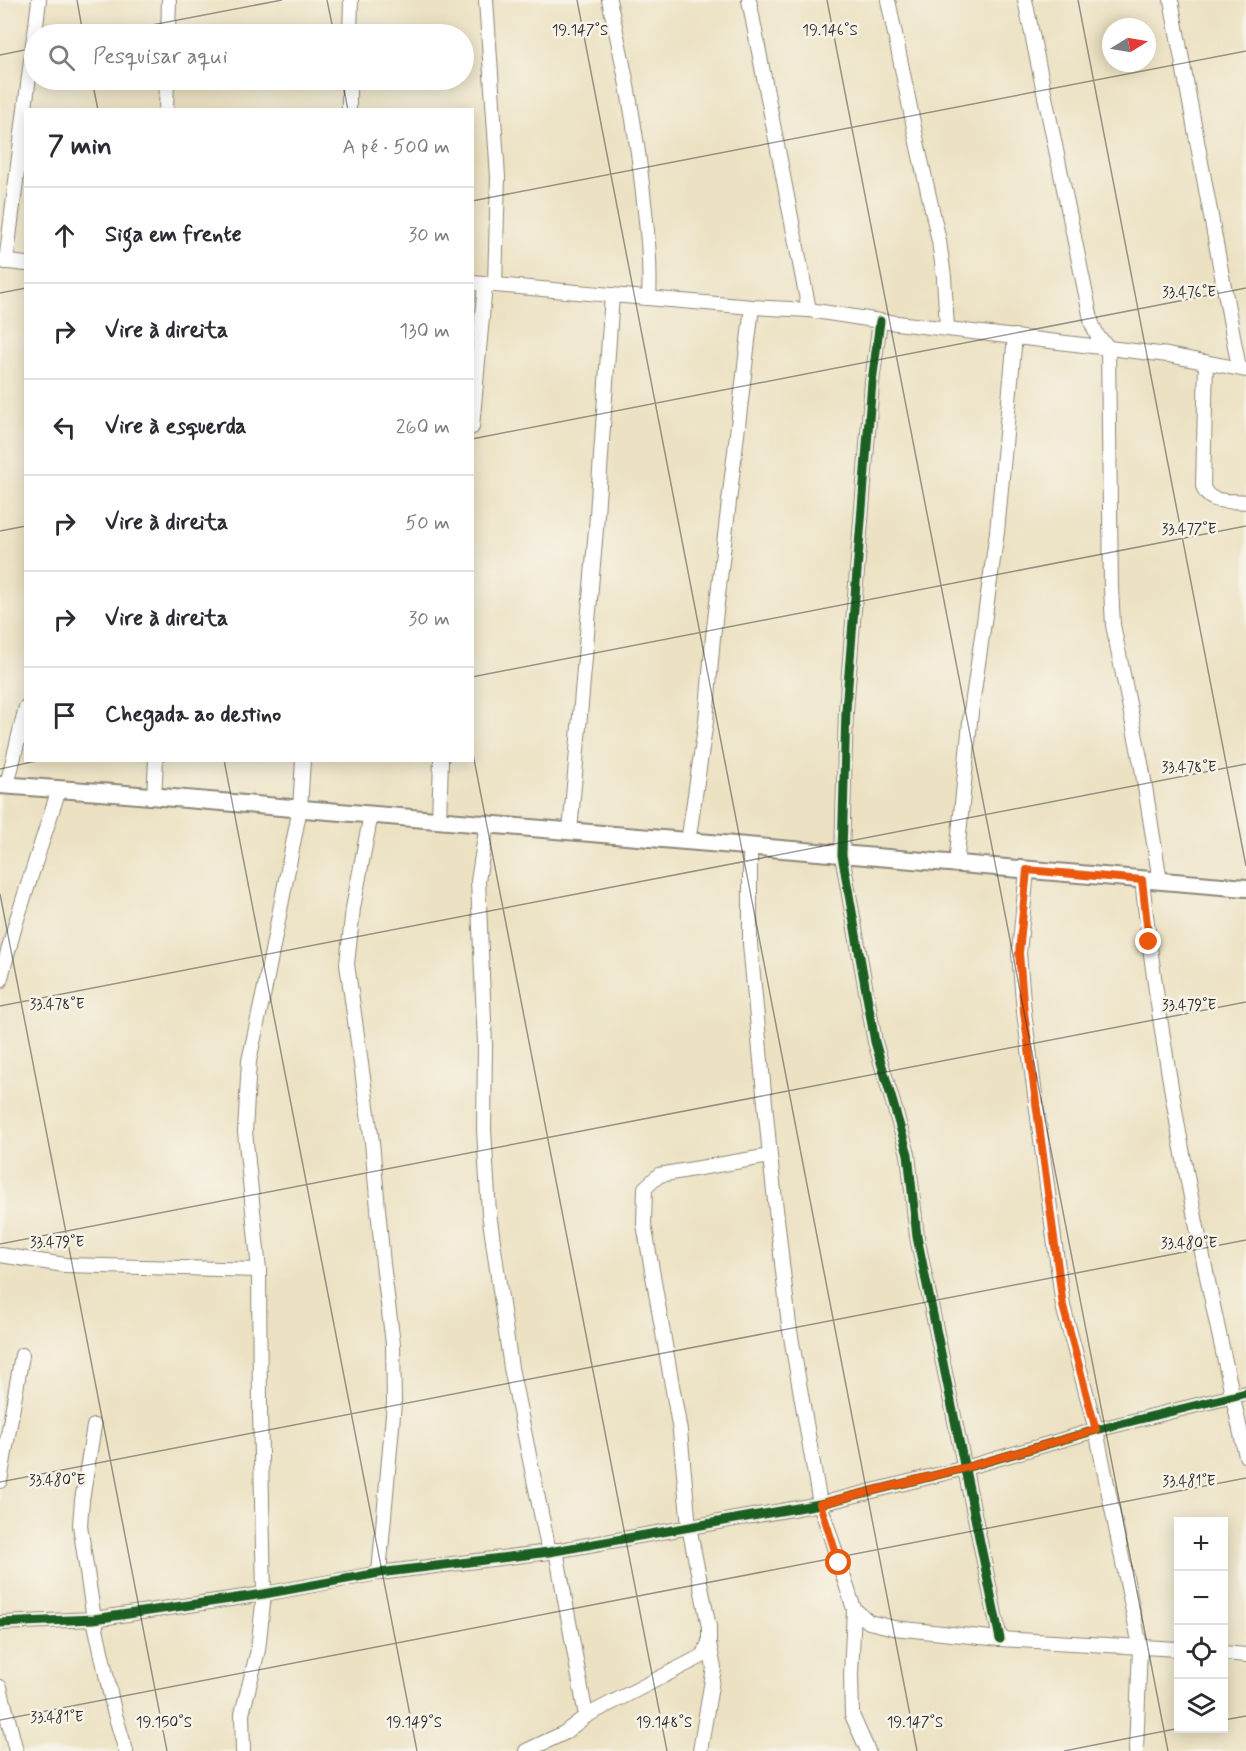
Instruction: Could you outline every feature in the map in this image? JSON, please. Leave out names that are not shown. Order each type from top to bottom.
[{"type":"street","points":[[36,24],[39,0]]},
{"type":"street","points":[[169,24],[170,0]]},
{"type":"street","points":[[350,24],[351,0]]},
{"type":"street","points":[[474,403],[484,284],[498,177],[486,0]]},
{"type":"street","points":[[609,0],[639,151],[650,257],[649,298]]},
{"type":"street","points":[[749,0],[809,310]]},
{"type":"street","points":[[888,0],[939,241],[944,277],[946,328]]},
{"type":"street","points":[[1025,0],[1092,324],[1098,336],[1108,347],[1113,625],[1143,768],[1160,881]]},
{"type":"street","points":[[484,284],[809,310],[880,321],[1168,355],[1243,369],[1171,0]]},
{"type":"street","points":[[25,108],[27,90]]},
{"type":"street","points":[[166,108],[167,90]]},
{"type":"street","points":[[349,90],[349,108]]},
{"type":"street","points":[[24,113],[3,261],[24,264]]},
{"type":"street","points":[[570,832],[596,529],[612,295]]},
{"type":"street","points":[[688,842],[706,721],[713,636],[752,307]]},
{"type":"street","points":[[880,321],[872,382],[846,710],[842,855],[875,1042],[908,1154],[918,1237],[1000,1639]]},
{"type":"street","points":[[956,865],[971,712],[997,532],[1015,336]]},
{"type":"street","points":[[1206,362],[1203,486],[1205,494],[1213,499],[1246,502]]},
{"type":"street","points":[[24,714],[4,785],[1246,888]]},
{"type":"street","points":[[154,797],[156,762]]},
{"type":"street","points":[[243,1751],[242,1714],[258,1650],[264,1594],[259,1270],[245,1132],[249,1061],[300,808],[303,762]]},
{"type":"street","points":[[439,820],[441,762]]},
{"type":"street","points":[[0,981],[16,922],[59,789]]},
{"type":"street","points":[[372,814],[353,908],[347,964],[372,1142],[393,1344],[394,1403],[379,1573]]},
{"type":"street","points":[[487,824],[478,881],[485,1044],[484,1130],[489,1213],[511,1368],[586,1716]]},
{"type":"street","points":[[750,847],[750,944],[789,1324],[820,1504],[854,1609],[852,1715],[868,1751]]},
{"type":"street","points":[[1027,870],[1019,953],[1024,1012],[1063,1306],[1096,1430],[1140,1646],[1136,1751]]},
{"type":"street","points":[[1142,880],[1172,1099],[1239,1395],[1246,1456]]},
{"type":"street","points":[[699,1751],[714,1668],[709,1643],[709,1627],[689,1527],[680,1431],[644,1224],[645,1188],[659,1175],[770,1156]]},
{"type":"street","points":[[0,1255],[65,1265],[259,1270]]},
{"type":"street","points":[[0,1481],[22,1355]]},
{"type":"street","points":[[0,1623],[94,1619],[264,1594],[379,1573],[552,1551],[820,1504],[964,1468],[1096,1430],[1239,1395]]},
{"type":"street","points":[[94,1426],[80,1525],[94,1619],[114,1711],[126,1751]]},
{"type":"street","points":[[854,1609],[869,1622],[894,1628],[1000,1639],[1174,1649]]},
{"type":"street","points":[[526,1751],[564,1733],[586,1716],[702,1656],[709,1643]]},
{"type":"street","points":[[1228,1653],[1246,1654]]},
{"type":"street","points":[[0,1687],[16,1751]]},
{"type":"cycle path","points":[[880,321],[872,382],[846,710],[842,855],[875,1042],[908,1154],[917,1237],[1000,1639]]},
{"type":"cycle path","points":[[0,1623],[94,1619],[264,1594],[379,1573],[549,1552],[820,1504],[965,1468],[1096,1430],[1246,1393]]},
{"type":"route","points":[[839,1563],[820,1504],[964,1468],[1096,1430],[1063,1306],[1024,1012],[1019,953],[1027,870],[1142,880],[1149,942]]}]
